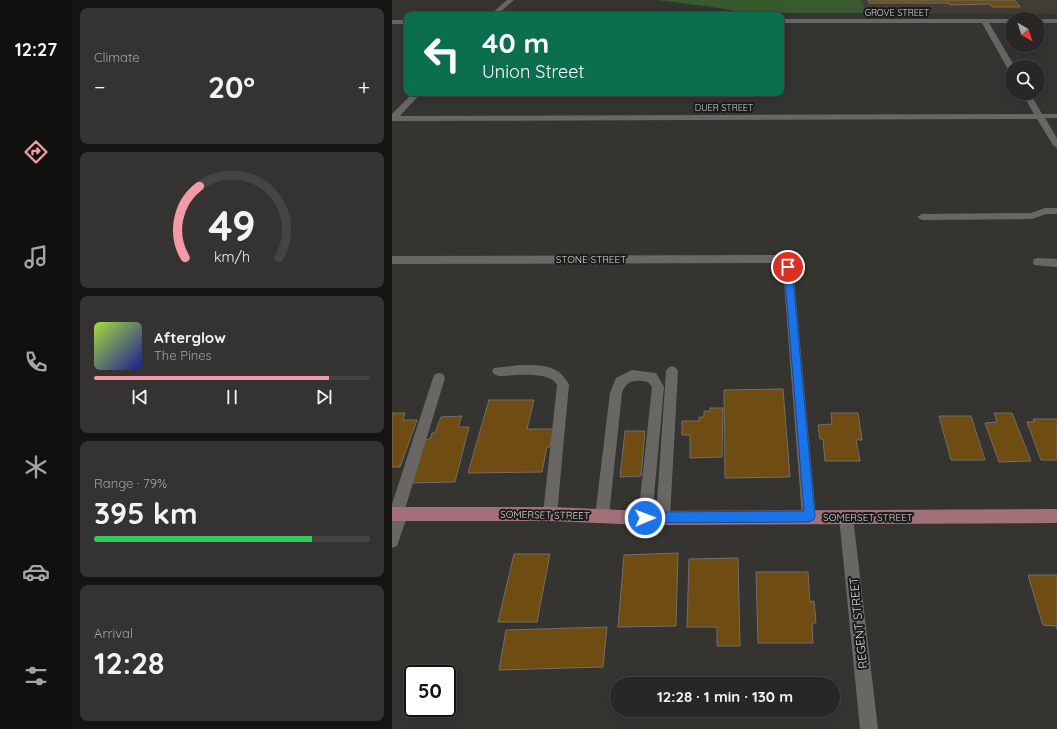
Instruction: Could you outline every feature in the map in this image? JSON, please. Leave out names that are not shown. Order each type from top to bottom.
[{"type":"main road","name":"SOMERSET STREET","points":[[396,514],[550,514],[645,518],[1057,516]]},
{"type":"street","points":[[497,12],[511,0]]},
{"type":"street","name":"GROVE STREET","points":[[784,21],[1005,21]]},
{"type":"street","points":[[984,21],[1007,60]]},
{"type":"street","points":[[1045,21],[1057,21]]},
{"type":"street","points":[[392,22],[404,22]]},
{"type":"street","points":[[393,118],[414,96]]},
{"type":"street","points":[[1030,100],[1057,145]]},
{"type":"street","name":"DUER STREET","points":[[393,118],[1057,116]]},
{"type":"street","points":[[922,217],[1032,216],[1045,211],[1057,211]]},
{"type":"street","name":"STONE STREET","points":[[392,260],[777,259],[788,267],[809,517]]},
{"type":"street","points":[[1038,262],[1057,262]]},
{"type":"street","points":[[498,371],[550,372],[559,377],[563,385],[550,514]]},
{"type":"street","points":[[663,517],[672,371]]},
{"type":"street","points":[[602,516],[616,393],[620,382],[632,375],[652,377],[658,387],[645,518]]},
{"type":"street","points":[[392,541],[396,514],[439,378]]},
{"type":"street","name":"REGENT STREET","points":[[846,517],[869,729]]},
{"type":"shaded area","points":[[657,0],[1057,0],[1057,14],[1045,14],[1045,12],[1005,12],[1005,14],[741,12]]},
{"type":"green space","points":[[657,0],[861,0],[866,13],[741,12]]},
{"type":"building","points":[[868,0],[1015,0],[1020,7],[992,7],[990,4],[950,5],[949,3],[869,3]]},
{"type":"building","points":[[783,389],[790,477],[725,478],[724,390]]},
{"type":"building","points":[[489,400],[534,400],[527,429],[554,429],[550,447],[547,447],[542,472],[468,473]]},
{"type":"building","points":[[710,408],[723,408],[722,457],[690,458],[690,435],[682,435],[682,421],[699,421],[699,417],[704,417],[704,411],[710,411]]},
{"type":"building","points":[[392,413],[405,413],[403,420],[417,420],[400,467],[392,467]]},
{"type":"building","points":[[831,413],[858,413],[862,440],[856,440],[860,461],[825,461],[823,439],[820,439],[818,425],[832,424]]},
{"type":"building","points":[[994,413],[1012,413],[1031,461],[999,462],[985,423],[997,422]]},
{"type":"building","points":[[462,416],[458,427],[469,427],[455,482],[409,483],[423,440],[430,439],[432,433],[435,433],[441,417]]},
{"type":"building","points":[[939,416],[971,416],[985,460],[951,460]]},
{"type":"building","points":[[1033,419],[1057,419],[1057,460],[1041,460],[1027,422],[1034,422]]},
{"type":"building","points":[[625,431],[645,431],[641,476],[620,477]]},
{"type":"building","points":[[678,553],[676,626],[618,627],[624,555]]},
{"type":"building","points":[[514,554],[550,554],[537,622],[498,622]]},
{"type":"building","points":[[738,558],[740,646],[717,646],[717,627],[687,627],[689,559]]},
{"type":"building","points":[[756,572],[808,572],[810,602],[814,601],[816,623],[812,623],[813,643],[758,643]]},
{"type":"building","points":[[1028,575],[1057,575],[1057,629],[1056,626],[1043,625]]},
{"type":"building","points":[[607,627],[603,667],[499,670],[506,630]]},
{"type":"route","points":[[645,518],[809,517],[788,267]]}]
